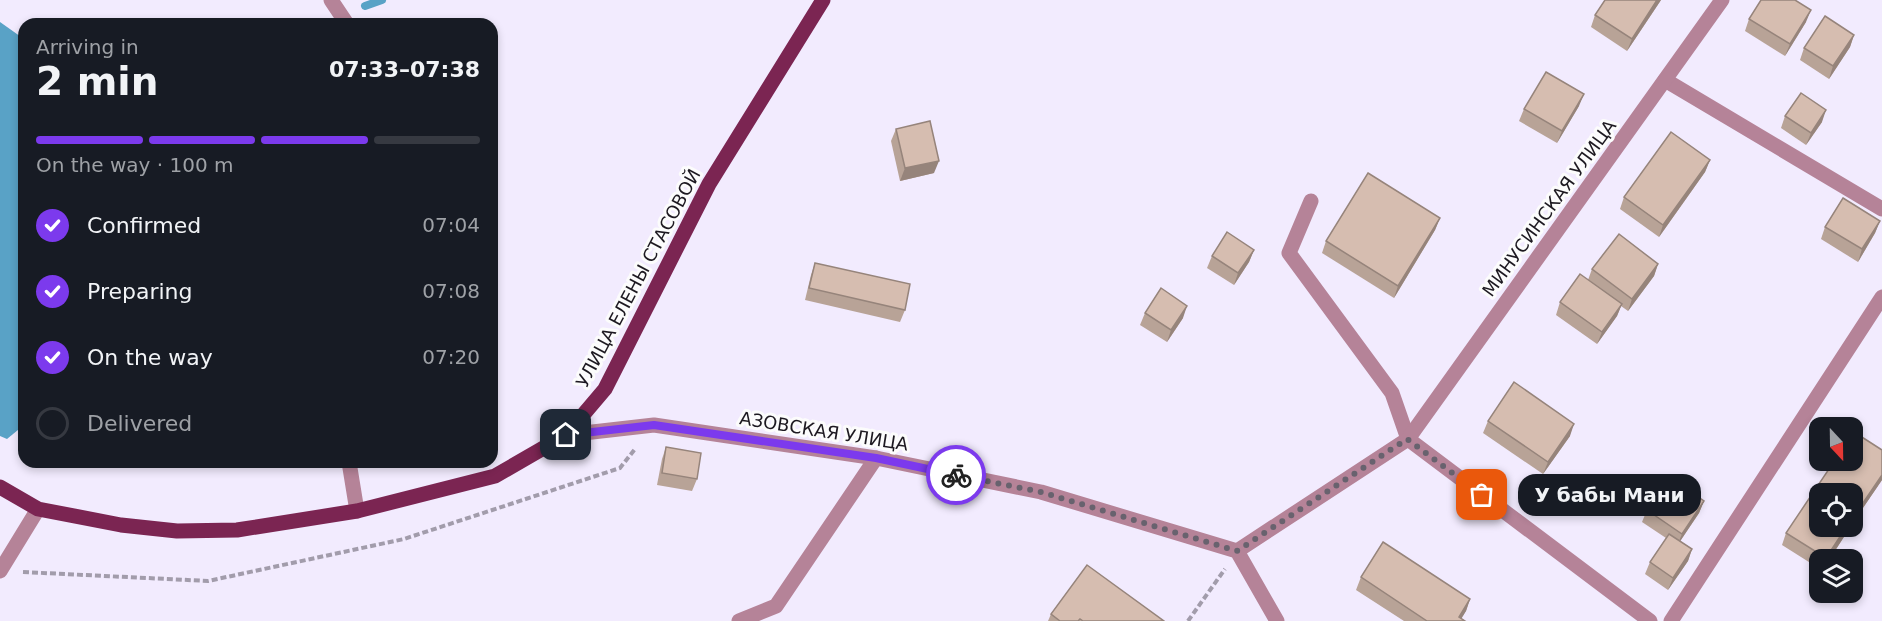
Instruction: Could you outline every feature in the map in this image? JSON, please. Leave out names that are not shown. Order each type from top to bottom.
[{"type":"main road","name":"УЛИЦА ЕЛЕНЫ СТАСОВОЙ","points":[[0,487],[38,509],[121,525],[177,531],[237,530],[357,511],[495,476],[566,435],[605,389],[710,184],[823,0]]},
{"type":"street","points":[[331,0],[343,18]]},
{"type":"street","name":"МИНУСИНСКАЯ УЛИЦА","points":[[1237,551],[1407,439],[1722,0]]},
{"type":"street","points":[[1665,80],[1882,209]]},
{"type":"street","points":[[1311,201],[1289,253],[1392,393],[1407,439],[1650,621]]},
{"type":"street","points":[[1671,621],[1882,297]]},
{"type":"street","name":"АЗОВСКАЯ УЛИЦА","points":[[566,435],[654,425],[876,458],[1041,492],[1237,551]]},
{"type":"street","points":[[739,621],[776,606],[876,458]]},
{"type":"street","points":[[350,468],[357,511]]},
{"type":"street","points":[[0,571],[38,509]]},
{"type":"street","points":[[1237,551],[1277,621]]},
{"type":"path","points":[[1188,621],[1237,551]]},
{"type":"water","points":[[0,22],[18,35],[18,430],[7,439],[0,436]]},
{"type":"building","points":[[1605,0],[1657,0],[1632,39],[1595,15]]},
{"type":"building","points":[[1761,0],[1795,0],[1811,10],[1790,44],[1749,19]]},
{"type":"building","points":[[1825,16],[1854,35],[1833,66],[1804,48]]},
{"type":"building","points":[[1546,72],[1584,94],[1562,131],[1524,109]]},
{"type":"building","points":[[1801,93],[1826,110],[1811,133],[1785,116]]},
{"type":"building","points":[[930,121],[939,161],[905,168],[896,129]]},
{"type":"building","points":[[1671,132],[1710,160],[1663,225],[1624,197]]},
{"type":"building","points":[[1368,173],[1440,218],[1398,286],[1326,241]]},
{"type":"building","points":[[1843,198],[1880,221],[1862,249],[1825,227]]},
{"type":"building","points":[[1227,232],[1254,250],[1238,273],[1212,256]]},
{"type":"building","points":[[1619,234],[1658,264],[1632,299],[1592,269]]},
{"type":"building","points":[[815,263],[910,284],[905,310],[809,288]]},
{"type":"building","points":[[1580,274],[1622,304],[1602,332],[1560,302]]},
{"type":"building","points":[[1161,288],[1187,306],[1171,330],[1145,313]]},
{"type":"building","points":[[1514,382],[1574,424],[1548,462],[1488,421]]},
{"type":"building","points":[[1863,438],[1882,450],[1882,475],[1863,503],[1863,483],[1820,483],[1828,471],[1863,471]]},
{"type":"building","points":[[666,447],[701,453],[697,479],[662,473]]},
{"type":"building","points":[[1669,477],[1704,501],[1682,534],[1647,510]]},
{"type":"building","points":[[1809,499],[1809,537],[1840,537],[1832,549],[1812,549],[1786,533]]},
{"type":"building","points":[[1669,534],[1692,549],[1673,578],[1650,562]]},
{"type":"building","points":[[1383,542],[1470,599],[1459,617],[1465,621],[1427,621],[1361,577]]},
{"type":"building","points":[[1087,565],[1164,621],[1083,621],[1080,619],[1060,621],[1051,614]]},
{"type":"waterway","points":[[365,6],[382,0]]},
{"type":"way so far","points":[[956,475],[1041,492],[1237,551],[1407,439],[1482,495]]},
{"type":"place","name":"У бабы Мани","points":[[1482,495]]},
{"type":"route","points":[[566,435],[654,425],[876,458],[956,475]]}]
